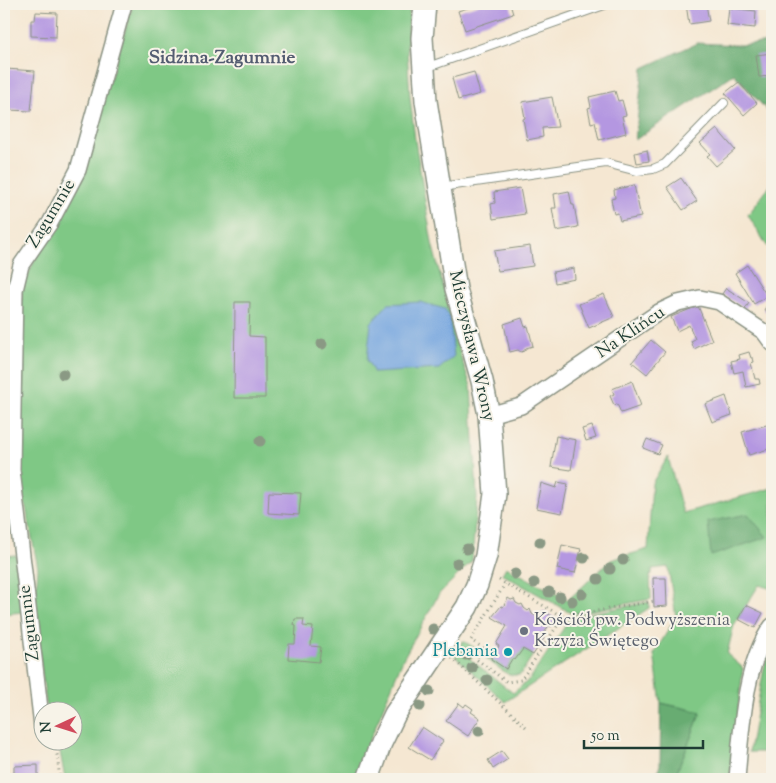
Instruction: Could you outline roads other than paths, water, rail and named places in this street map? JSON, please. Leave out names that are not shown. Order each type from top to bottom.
[{"type":"street","name":"Zagumnie","points":[[39,700],[12,470],[15,290],[21,264],[50,223],[78,170],[124,4]]},
{"type":"street","name":"Mieczysława Wrony","points":[[368,779],[381,743],[395,714],[467,607],[477,585],[486,556],[494,494],[489,416],[482,382],[456,289],[426,101],[422,38],[425,4]]},
{"type":"street","name":"Na Klińcu","points":[[489,416],[521,406],[659,312],[678,303],[700,298],[719,302],[764,332],[772,343]]},
{"type":"street","points":[[737,779],[747,694],[754,661],[764,637],[772,626]]},
{"type":"lane","points":[[423,68],[607,4]]},
{"type":"lane","points":[[440,187],[606,163],[637,171],[653,169],[665,164],[724,103]]},
{"type":"water","points":[[420,302],[445,309],[450,318],[454,356],[439,369],[374,373],[367,360],[371,323],[388,304]]},
{"type":"place","name":"Kościół pw. Podwyższenia Krzyża Świętego","points":[[524,631]]},
{"type":"place","name":"Plebania","points":[[508,652]]},
{"type":"district","name":"Sidzina-Zagumnie","points":[[222,58]]}]
